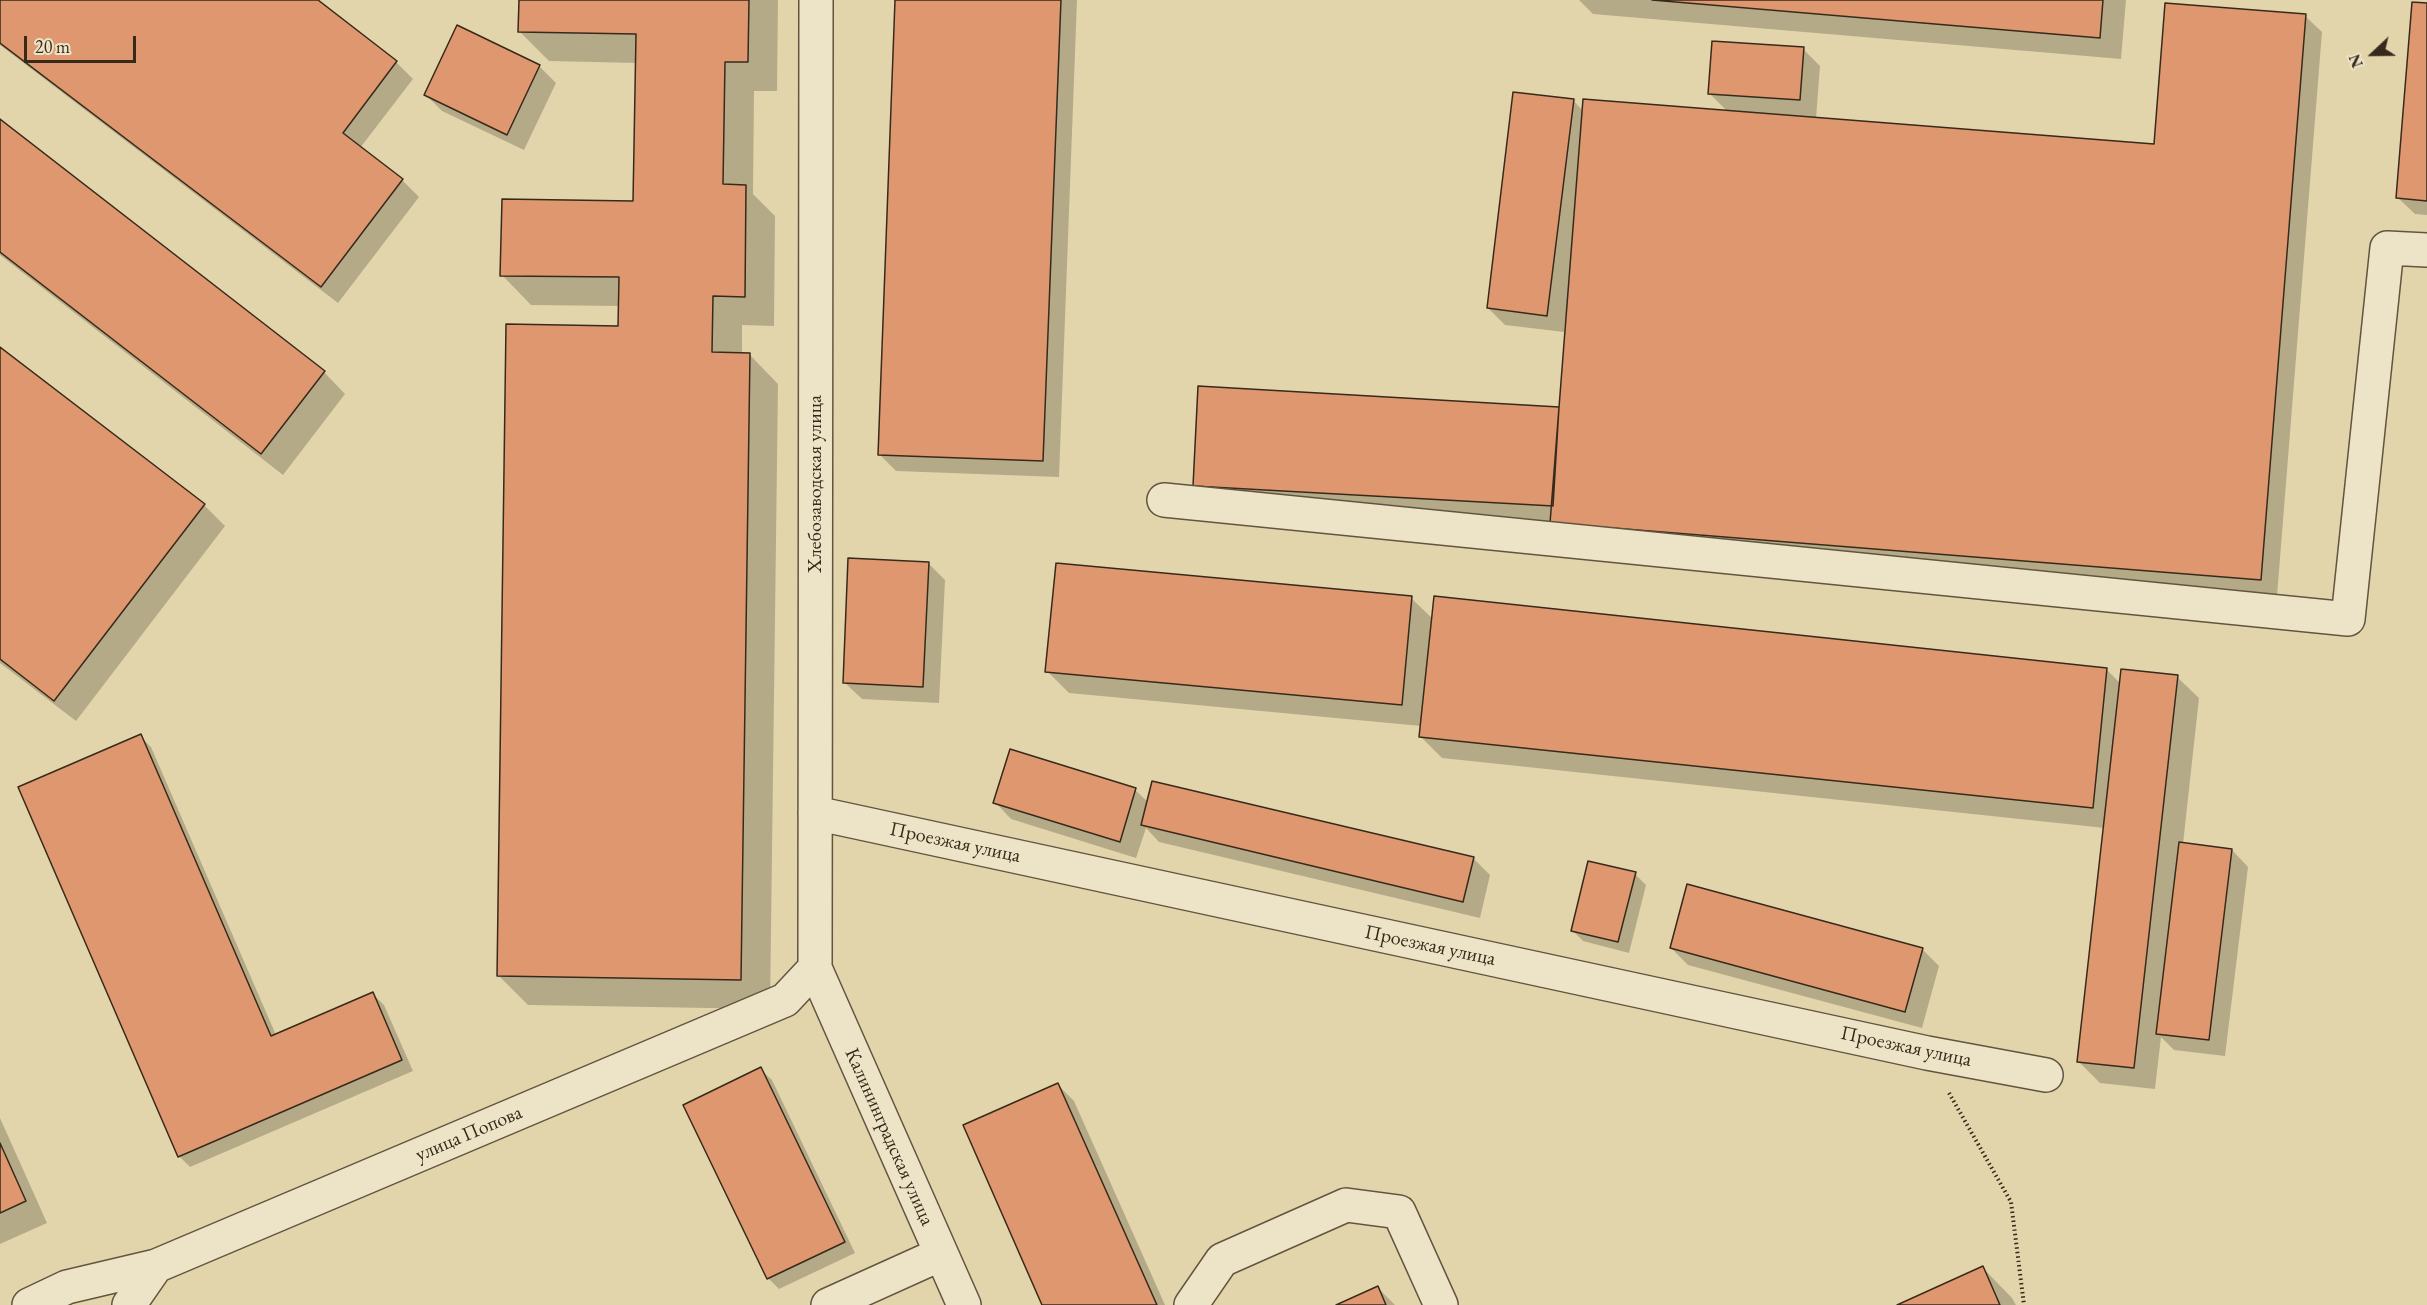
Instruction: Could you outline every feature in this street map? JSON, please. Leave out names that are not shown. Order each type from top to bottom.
[{"type":"street","name":"Хлебозаводская улица","points":[[815,968],[816,0]]},
{"type":"street","points":[[1164,500],[2348,619],[2387,248],[2427,250]]},
{"type":"street","name":"Проезжая улица","points":[[815,813],[1927,1053],[2046,1075]]},
{"type":"street","name":"Калининградская улица","points":[[815,968],[964,1305]]},
{"type":"street","name":"улица Попова","points":[[29,1305],[67,1287],[156,1266],[785,1000],[815,968]]},
{"type":"street","points":[[1191,1305],[1222,1260],[1346,1205],[1399,1212],[1441,1305]]},
{"type":"street","points":[[828,1305],[941,1254]]},
{"type":"street","points":[[129,1305],[156,1266]]},
{"type":"path","points":[[1927,1053],[2011,1202],[2024,1305]]},
{"type":"building","points":[[0,0],[318,0],[397,61],[343,133],[403,179],[321,287],[0,43]]},
{"type":"building","points":[[519,0],[749,0],[748,62],[725,62],[723,184],[746,185],[745,297],[713,296],[712,352],[750,353],[741,980],[497,976],[506,324],[618,326],[619,277],[500,276],[502,199],[633,201],[636,34],[518,32]]},
{"type":"building","points":[[895,0],[1061,0],[1043,461],[878,455]]},
{"type":"building","points":[[1652,0],[2103,0],[2100,38]]},
{"type":"building","points":[[2412,2],[2427,3],[2427,201],[2396,198]]},
{"type":"building","points":[[2165,3],[2306,14],[2261,580],[1550,523],[1583,99],[2154,144]]},
{"type":"building","points":[[457,25],[540,65],[507,135],[424,95]]},
{"type":"building","points":[[1712,41],[1804,47],[1800,100],[1708,94]]},
{"type":"building","points":[[1513,92],[1574,99],[1547,316],[1487,308]]},
{"type":"building","points":[[0,119],[325,371],[261,454],[0,252]]},
{"type":"building","points":[[0,347],[205,504],[54,701],[0,659]]},
{"type":"building","points":[[1198,386],[1559,407],[1553,506],[1193,486]]},
{"type":"building","points":[[848,558],[929,562],[923,687],[843,683]]},
{"type":"building","points":[[1056,563],[1412,596],[1402,705],[1045,672]]},
{"type":"building","points":[[1434,596],[2107,668],[2093,808],[1419,737]]},
{"type":"building","points":[[2121,669],[2178,675],[2134,1068],[2077,1062]]},
{"type":"building","points":[[141,734],[271,1036],[373,992],[402,1060],[178,1157],[18,787]]},
{"type":"building","points":[[1010,749],[1136,788],[1120,842],[993,803]]},
{"type":"building","points":[[1152,781],[1474,857],[1463,902],[1141,825]]},
{"type":"building","points":[[2179,842],[2232,849],[2209,1040],[2156,1034]]},
{"type":"building","points":[[1588,861],[1636,872],[1618,942],[1571,931]]},
{"type":"building","points":[[1687,884],[1923,948],[1905,1012],[1670,948]]},
{"type":"building","points":[[761,1067],[845,1242],[767,1279],[683,1105]]},
{"type":"building","points":[[1058,1083],[1157,1305],[1042,1305],[963,1125]]},
{"type":"building","points":[[0,1143],[26,1201],[0,1213]]},
{"type":"building","points":[[1983,1266],[2000,1305],[1897,1305]]},
{"type":"building","points":[[1378,1286],[1386,1305],[1336,1305]]}]
